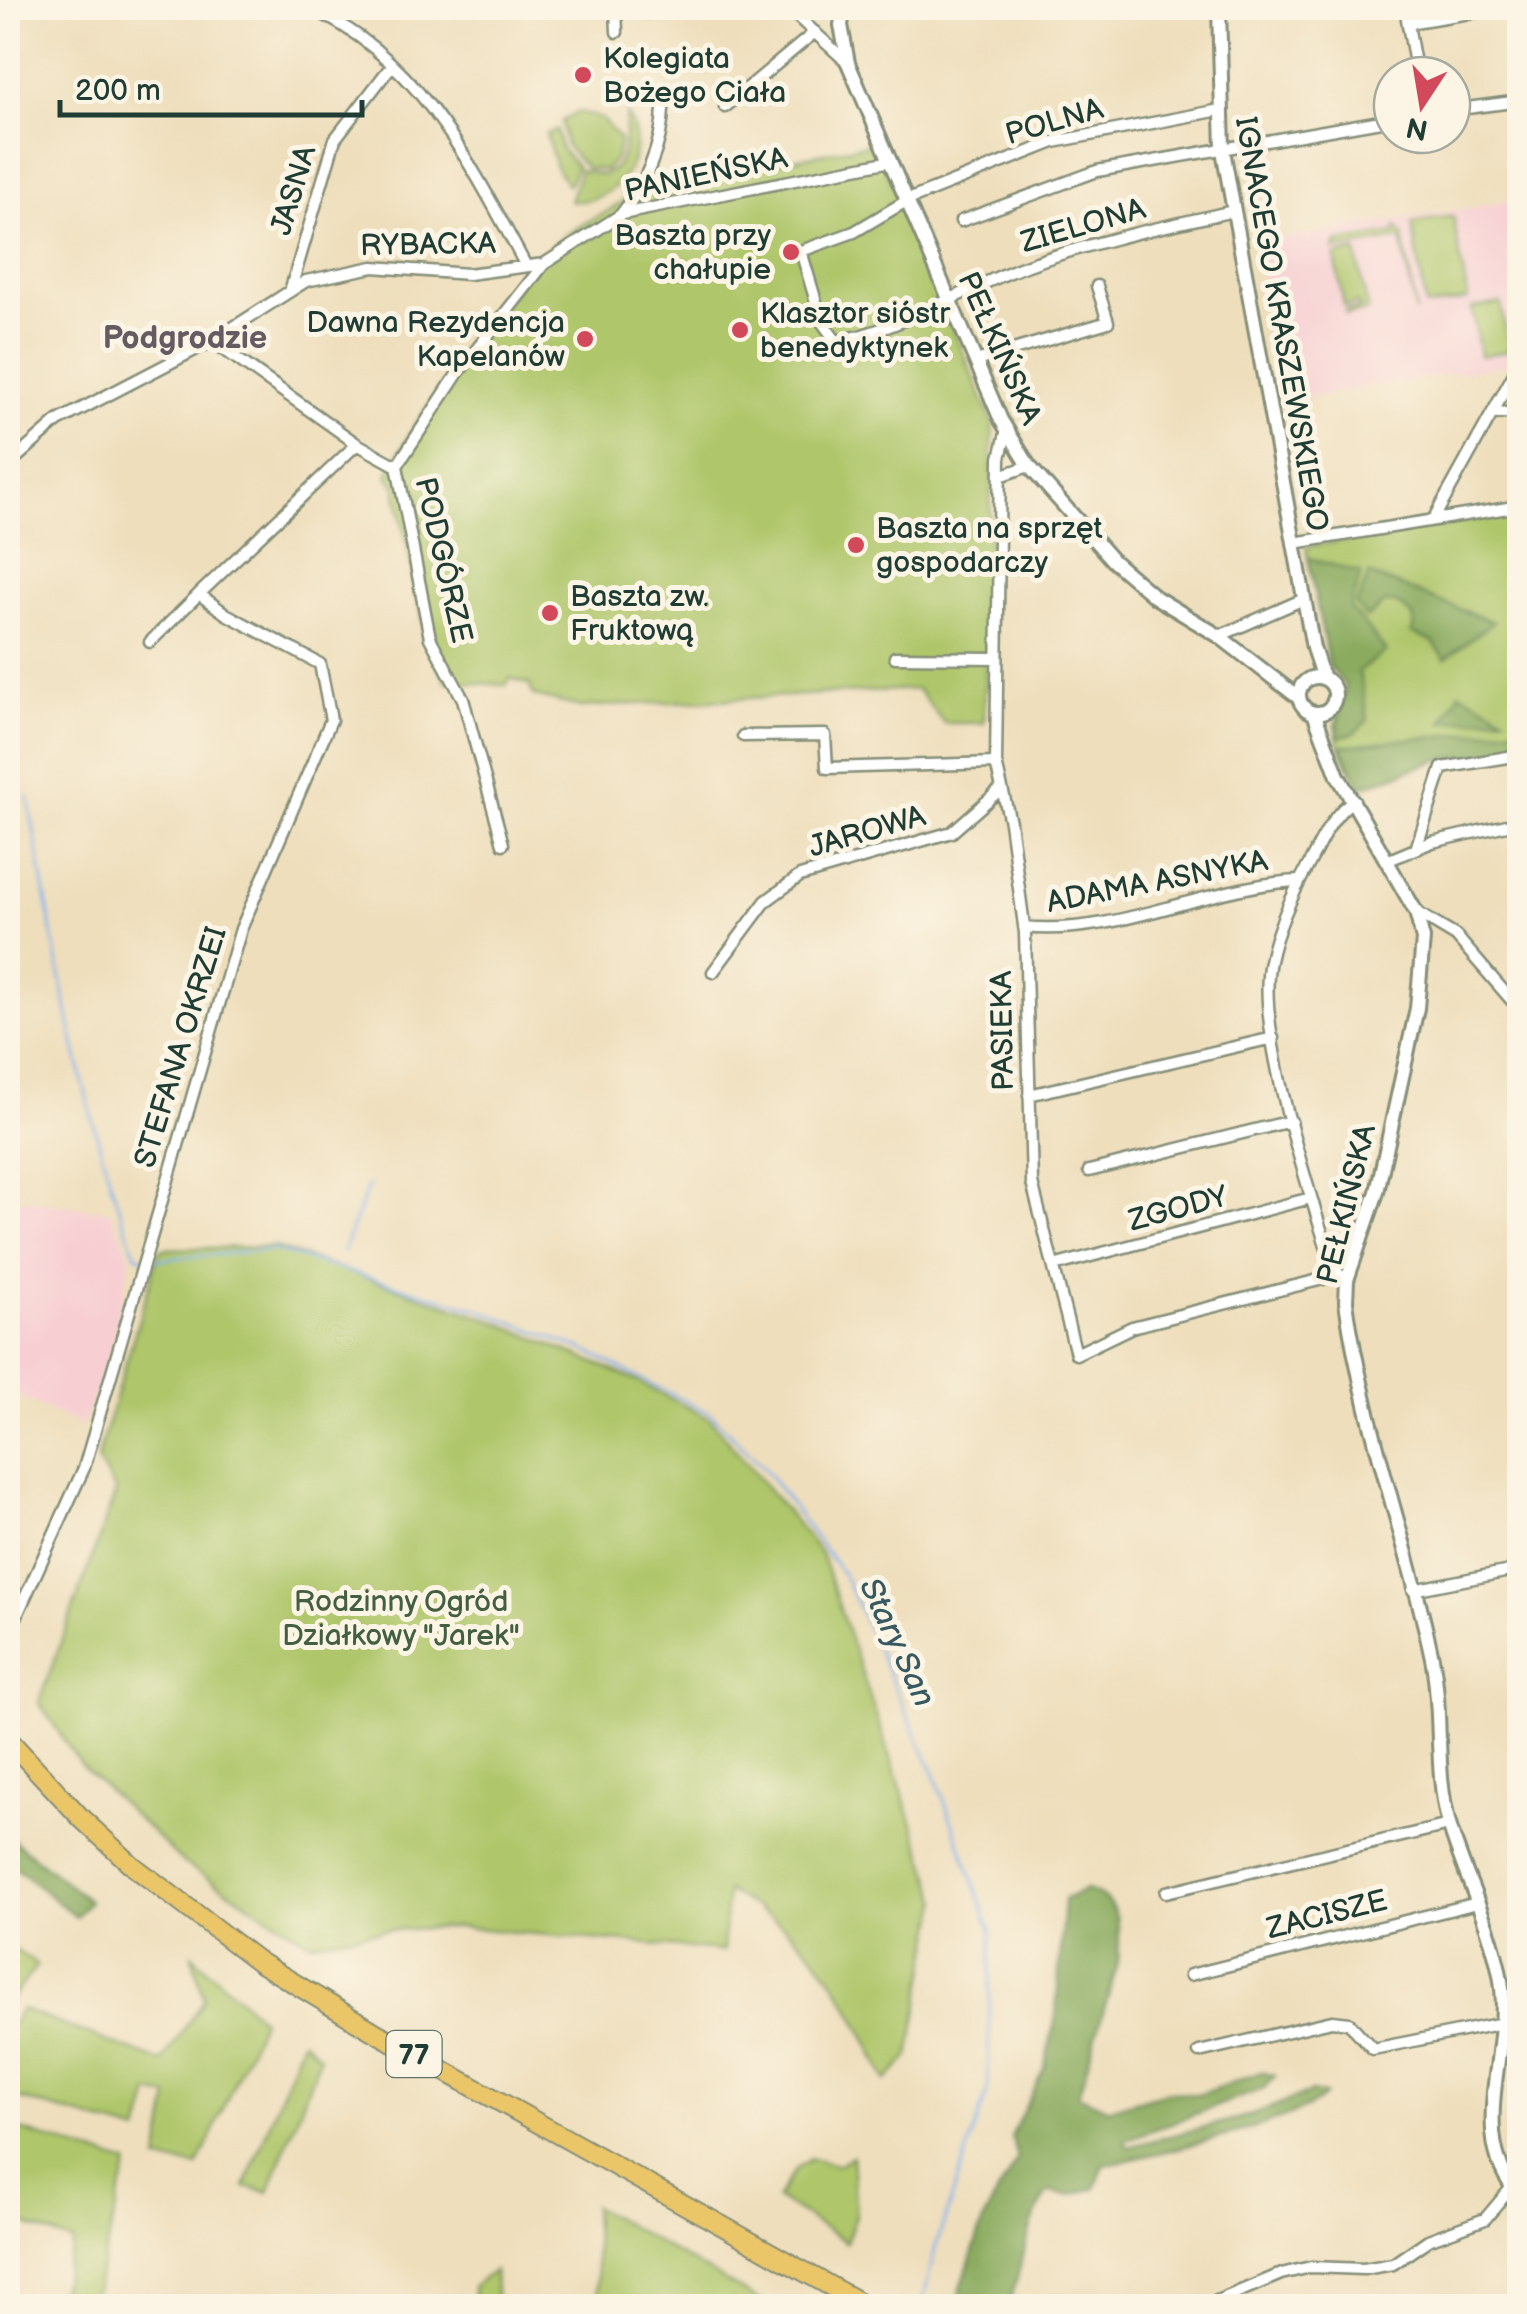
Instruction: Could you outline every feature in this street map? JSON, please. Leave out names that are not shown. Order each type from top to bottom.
[{"type":"main road","name":"77","points":[[8,1740],[82,1819],[134,1866],[259,1962],[373,2031],[866,2306]]},
{"type":"street","points":[[310,8],[372,44],[392,64],[465,152],[526,266]]},
{"type":"street","points":[[616,8],[618,32]]},
{"type":"street","points":[[646,8],[648,13],[662,9]]},
{"type":"street","points":[[788,8],[848,63]]},
{"type":"street","name":"PEŁKIŃSKA","points":[[844,8],[841,25],[848,63],[976,361],[1029,466],[1114,562],[1155,597],[1218,636],[1270,679],[1308,685],[1338,776],[1416,912],[1424,966],[1417,1008],[1377,1192],[1343,1278],[1353,1341],[1434,1673],[1450,1825],[1501,1977],[1503,2023],[1492,2136],[1497,2160],[1516,2191]]},
{"type":"street","name":"IGNACEGO KRASZEWSKIEGO","points":[[1219,8],[1222,150],[1313,648],[1308,685],[1335,692],[1320,712]]},
{"type":"street","points":[[1405,8],[1413,55]]},
{"type":"street","points":[[1408,24],[1500,8]]},
{"type":"street","points":[[724,107],[815,32]]},
{"type":"street","name":"JASNA","points":[[291,288],[335,138],[392,64]]},
{"type":"street","points":[[1472,107],[1520,101]]},
{"type":"street","points":[[622,214],[638,194],[662,126],[663,109]]},
{"type":"street","name":"POLNA","points":[[802,250],[854,232],[908,200],[1054,142],[1220,110]]},
{"type":"street","points":[[960,221],[1098,171],[1372,123]]},
{"type":"street","name":"PANIEŃSKA","points":[[544,264],[622,214],[891,161]]},
{"type":"street","name":"ZIELONA","points":[[802,250],[822,322],[836,341],[887,326],[949,296],[1076,248],[1234,211]]},
{"type":"street","name":"RYBACKA","points":[[8,464],[58,421],[212,341],[291,288],[340,271],[373,267],[468,274],[544,264]]},
{"type":"street","name":"PODGÓRZE","points":[[503,844],[462,699],[430,638],[397,466],[458,373],[544,264]]},
{"type":"street","points":[[976,361],[1108,322],[1096,286]]},
{"type":"street","points":[[212,341],[357,444],[397,466]]},
{"type":"street","points":[[1434,520],[1520,363]]},
{"type":"street","points":[[1493,414],[1520,412]]},
{"type":"street","name":"PASIEKA","points":[[1007,429],[1000,476],[996,763],[1010,822],[1024,927],[1032,1183],[1076,1354],[1132,1327],[1343,1278]]},
{"type":"street","points":[[150,642],[357,444]]},
{"type":"street","points":[[1000,476],[1029,466]]},
{"type":"street","points":[[1294,543],[1520,506]]},
{"type":"street","name":"STEFANA OKRZEI","points":[[8,1636],[84,1468],[241,929],[331,720],[320,664],[226,614],[200,594]]},
{"type":"street","points":[[1218,636],[1304,599]]},
{"type":"street","points":[[895,657],[996,658]]},
{"type":"street","points":[[743,736],[825,734],[827,768],[996,763]]},
{"type":"street","points":[[1416,849],[1442,768],[1520,755]]},
{"type":"street","name":"JAROWA","points":[[713,972],[766,901],[800,876],[952,832],[1001,788]]},
{"type":"street","points":[[1343,1278],[1311,1198],[1291,1122],[1273,1038],[1269,964],[1300,881],[1326,832],[1354,800]]},
{"type":"street","points":[[1389,860],[1416,849],[1520,822]]},
{"type":"street","name":"ADAMA ASNYKA","points":[[1024,927],[1074,928],[1260,883],[1300,881]]},
{"type":"street","points":[[1416,912],[1456,936],[1520,1010]]},
{"type":"street","points":[[1029,1095],[1273,1038]]},
{"type":"street","points":[[1090,1171],[1291,1122]]},
{"type":"street","name":"ZGODY","points":[[1056,1265],[1311,1198]]},
{"type":"street","points":[[1412,1590],[1520,1568]]},
{"type":"street","name":"ZACISZE","points":[[1166,1892],[1450,1825]]},
{"type":"street","name":"ZACISZE","points":[[1190,1975],[1477,1903]]},
{"type":"street","points":[[1199,2052],[1332,2021],[1349,2023],[1373,2049],[1503,2023]]},
{"type":"street","points":[[1205,2306],[1219,2297],[1310,2267],[1364,2269],[1393,2264],[1428,2240],[1486,2220],[1516,2191]]},
{"type":"shaded area","points":[[1519,200],[1519,340],[1506,365],[1286,401],[1256,243]]},
{"type":"shaded area","points":[[8,1197],[111,1212],[131,1258],[107,1369],[82,1425],[8,1391]]},
{"type":"green space","points":[[578,112],[602,119],[620,140],[616,158],[605,170],[586,168],[566,146],[562,121]]},
{"type":"green space","points":[[627,114],[636,146],[626,175],[602,195],[570,201],[580,170],[602,175],[617,165],[624,150]]},
{"type":"green space","points":[[557,130],[561,149],[577,167],[568,185],[557,170],[546,134]]},
{"type":"green space","points":[[875,143],[993,423],[984,723],[944,723],[917,689],[581,707],[534,696],[529,684],[510,678],[506,685],[446,681],[429,647],[395,485],[388,476],[440,387],[495,313],[564,236],[618,205],[634,191]]},
{"type":"green space","points":[[1453,216],[1468,300],[1426,307],[1412,223]]},
{"type":"green space","points":[[1396,227],[1403,235],[1416,313],[1401,239],[1334,250],[1337,242],[1395,233]]},
{"type":"green space","points":[[1356,251],[1368,311],[1346,315],[1345,311],[1360,308],[1358,303],[1344,307],[1335,256]]},
{"type":"green space","points":[[1501,303],[1509,351],[1480,356],[1472,308]]},
{"type":"green space","points":[[1519,512],[1519,749],[1438,760],[1361,787],[1337,735],[1345,686],[1329,666],[1306,547]]},
{"type":"green space","points":[[1308,558],[1361,573],[1350,608],[1386,651],[1359,671],[1368,720],[1354,733],[1338,737],[1345,686],[1329,666]]},
{"type":"green space","points":[[1369,574],[1493,622],[1445,659],[1433,642],[1411,633],[1415,627],[1413,616],[1396,603],[1386,603],[1366,618],[1356,605]]},
{"type":"green space","points":[[1460,692],[1504,716],[1443,722]]},
{"type":"green space","points":[[1519,728],[1519,749],[1438,760],[1361,787],[1341,746]]},
{"type":"green space","name":"Rodzinny Ogród Działkowy \"Jarek\"","points":[[275,1247],[489,1319],[631,1378],[710,1419],[821,1553],[939,1900],[909,2057],[886,2081],[856,2019],[818,1961],[780,1924],[727,1891],[723,1951],[458,1927],[386,1930],[309,1942],[184,1863],[80,1764],[39,1702],[116,1492],[97,1459],[160,1249]]},
{"type":"green space","points":[[8,1836],[89,1901],[76,1917],[8,1862]]},
{"type":"green space","points":[[1086,1890],[1098,1894],[1112,1908],[1119,1951],[1078,2095],[1109,2109],[1169,2091],[1198,2095],[1261,2072],[1275,2076],[1263,2089],[1125,2140],[1127,2147],[1248,2116],[1311,2092],[1325,2095],[1288,2116],[1257,2126],[1104,2165],[1095,2188],[1069,2195],[1047,2192],[1032,2224],[1009,2306],[955,2306],[985,2216],[1018,2158],[1011,2137],[1045,2066],[1056,2016],[1064,1899]]},
{"type":"green space","points":[[8,1945],[37,1965],[8,2003]]},
{"type":"green space","points":[[192,1955],[262,2019],[198,2166],[158,2161],[169,2096],[150,2093],[139,2133],[8,2095],[8,2031],[21,2009],[162,2062],[204,1999]]},
{"type":"green space","points":[[302,2040],[320,2056],[269,2192],[245,2187]]},
{"type":"green space","points":[[8,2126],[128,2164],[91,2306],[57,2306],[73,2242],[8,2218]]},
{"type":"green space","points":[[852,2156],[856,2216],[846,2242],[777,2198],[796,2168],[810,2159],[838,2165]]},
{"type":"green space","points":[[593,2206],[769,2306],[598,2306]]},
{"type":"green space","points":[[494,2271],[496,2306],[474,2306],[473,2286]]},
{"type":"waterway","points":[[28,796],[84,1086],[116,1199],[136,1255],[143,1258]]},
{"type":"waterway","points":[[343,1251],[369,1184]]},
{"type":"waterway","name":"Stary San","points":[[151,1260],[274,1250],[475,1308],[584,1350],[711,1414],[764,1468],[844,1576],[936,1778],[991,1930],[988,2089],[935,2249],[922,2306]]},
{"type":"place","name":"Kolegiata Bożego Ciała","points":[[583,75]]},
{"type":"place","name":"Baszta przy chałupie","points":[[791,252]]},
{"type":"place","name":"Klasztor sióstr benedyktynek","points":[[740,330]]},
{"type":"place","name":"Dawna Rezydencja Kapelanów","points":[[585,339]]},
{"type":"place","name":"Baszta na sprzęt gospodarczy","points":[[856,545]]},
{"type":"place","name":"Baszta zw. Fruktową","points":[[550,613]]},
{"type":"district","name":"Podgrodzie","points":[[185,337]]}]
